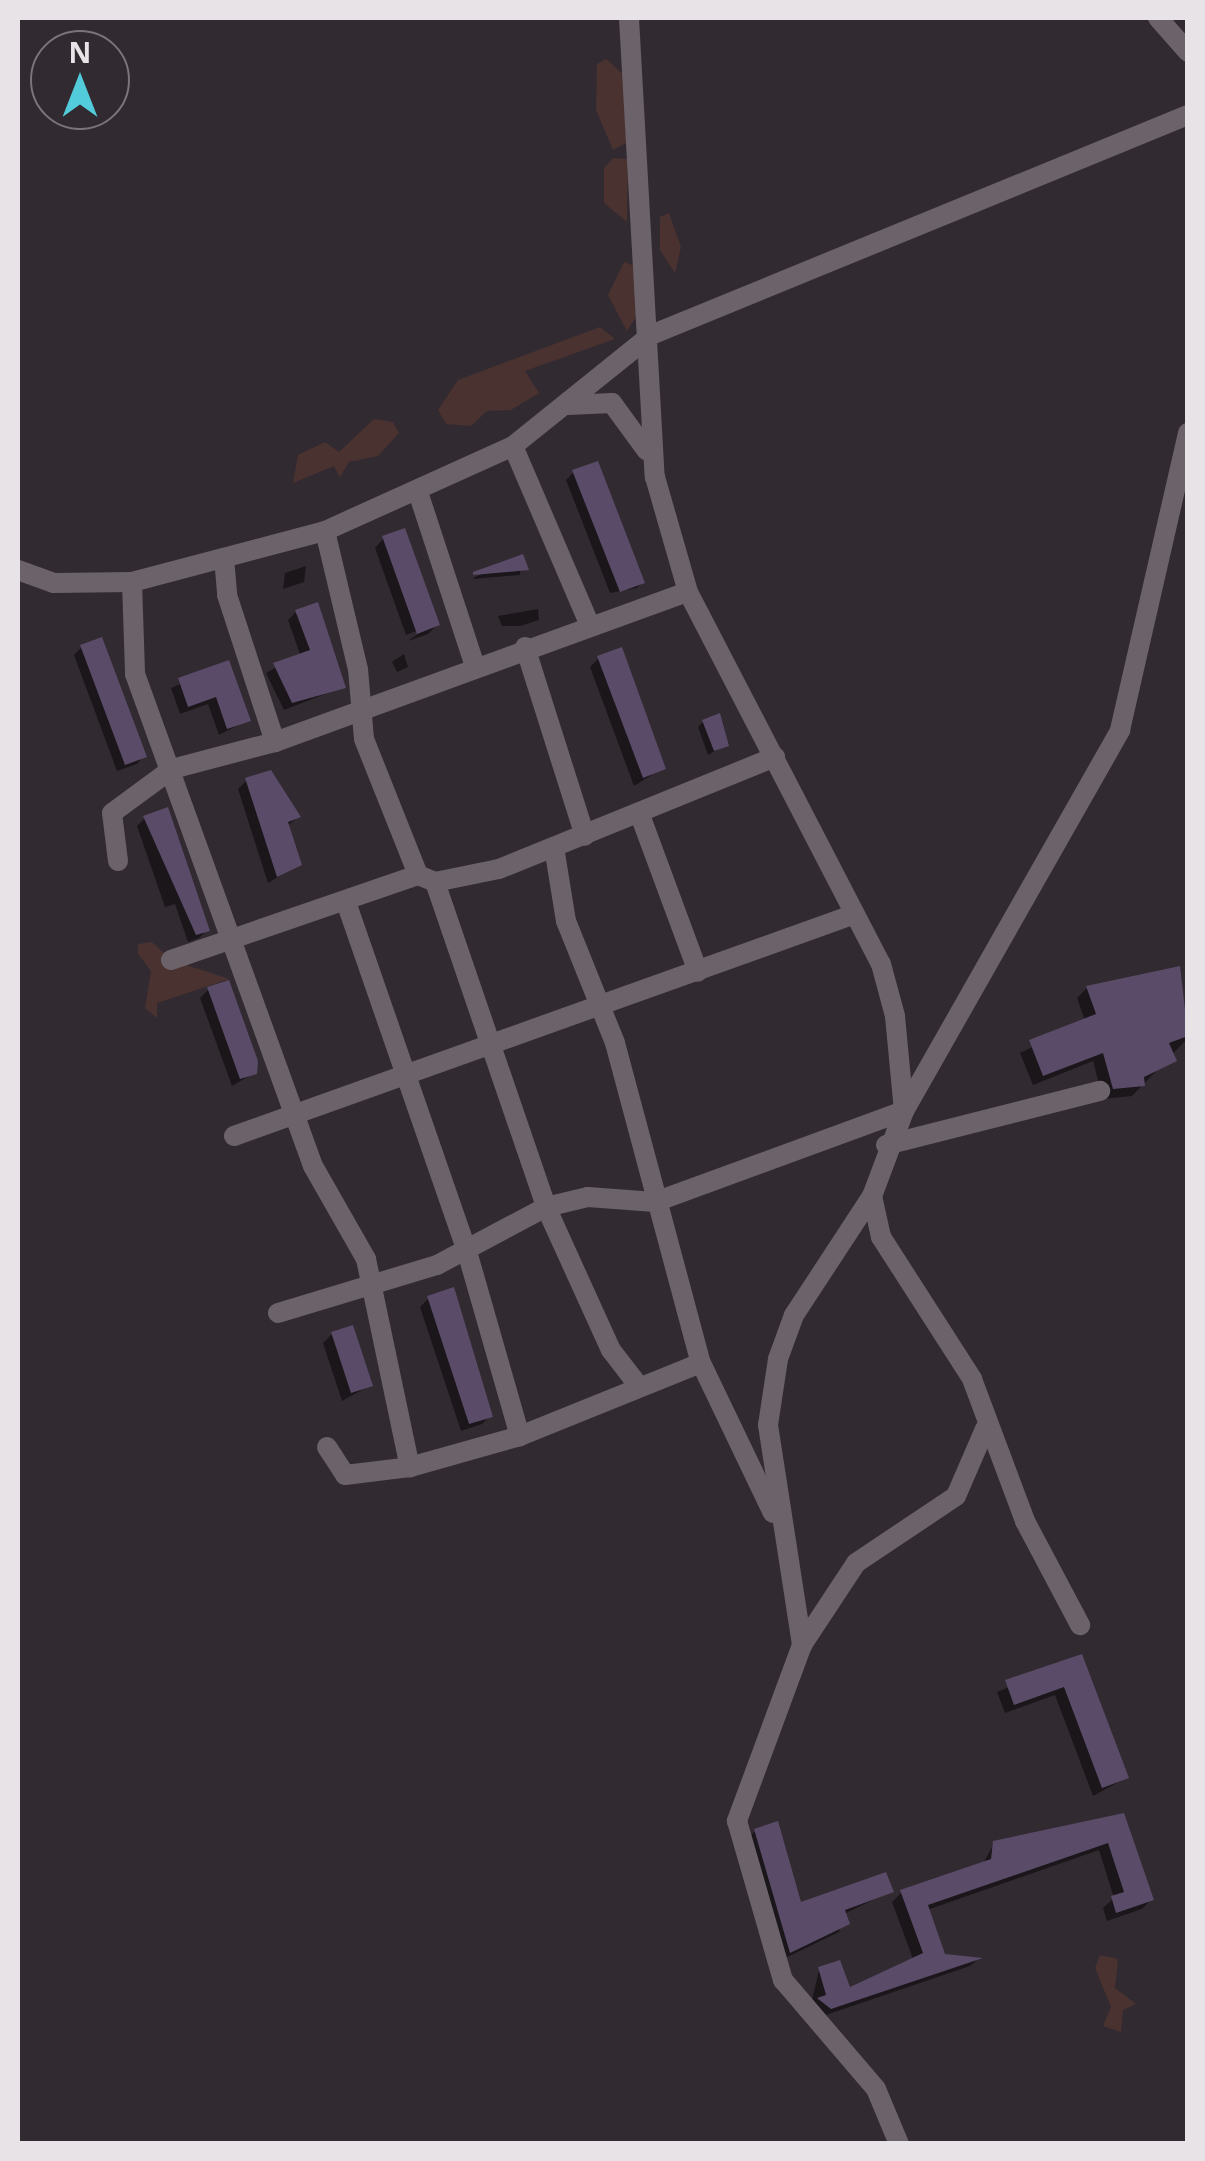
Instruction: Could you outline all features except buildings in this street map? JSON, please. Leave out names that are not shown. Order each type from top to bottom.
[{"type":"street","points":[[629,18],[651,334],[653,462],[688,592],[855,914],[896,1016],[904,1111]]},
{"type":"street","points":[[1158,18],[1188,52]]},
{"type":"street","points":[[18,570],[54,583],[132,582],[325,531],[513,446],[651,334],[1188,115]]},
{"type":"street","points":[[565,406],[612,403],[653,462]]},
{"type":"street","points":[[802,1645],[779,1524],[768,1425],[778,1359],[794,1315],[872,1196],[886,1146],[904,1111],[1120,730],[1150,631],[1188,433]]},
{"type":"street","points":[[513,446],[589,623]]},
{"type":"street","points":[[418,492],[474,666]]},
{"type":"street","points":[[325,531],[381,801],[426,878],[492,1048],[546,1208],[611,1350],[638,1384]]},
{"type":"street","points":[[224,558],[227,595],[275,742]]},
{"type":"street","points":[[132,582],[135,674],[313,1166],[357,1234],[410,1468]]},
{"type":"street","points":[[118,861],[112,813],[172,768],[275,742],[589,623],[688,592]]},
{"type":"street","points":[[525,647],[584,836]]},
{"type":"street","points":[[171,960],[426,878],[554,848],[775,757]]},
{"type":"street","points":[[640,815],[698,972]]},
{"type":"street","points":[[554,848],[566,921],[601,1011],[702,1363],[779,1524]]},
{"type":"street","points":[[346,902],[410,1074],[520,1436]]},
{"type":"street","points":[[234,1136],[601,1011],[855,914]]},
{"type":"street","points":[[886,1146],[1100,1091]]},
{"type":"street","points":[[278,1313],[366,1286],[466,1248],[546,1208],[588,1197],[654,1202],[904,1111]]},
{"type":"street","points":[[872,1196],[880,1237],[938,1316],[1080,1625]]},
{"type":"street","points":[[327,1447],[345,1476],[410,1468],[520,1436],[638,1384],[702,1363]]},
{"type":"street","points":[[899,2144],[876,2090],[783,1980],[739,1844],[742,1795],[802,1645],[856,1563],[972,1478],[986,1422]]},
{"type":"shaded area","points":[[606,59],[623,74],[628,142],[613,150],[596,110],[597,64]]},
{"type":"shaded area","points":[[613,158],[628,159],[627,222],[604,203],[604,168]]},
{"type":"shaded area","points":[[669,213],[681,247],[675,273],[660,250],[660,217]]},
{"type":"shaded area","points":[[624,262],[635,266],[636,317],[627,331],[608,295]]},
{"type":"shaded area","points":[[600,327],[615,339],[525,371],[539,393],[511,410],[487,411],[471,426],[446,424],[438,410],[458,380]]},
{"type":"shaded area","points":[[374,419],[393,422],[399,433],[378,456],[349,462],[340,477],[334,466],[293,483],[298,455],[325,442],[339,452]]},
{"type":"shaded area","points":[[152,942],[171,960],[229,979],[157,1003],[157,1018],[145,1008],[151,971],[138,954],[138,944]]},
{"type":"shaded area","points":[[1100,1955],[1118,1959],[1115,1988],[1136,2004],[1123,2010],[1121,2032],[1103,2026],[1111,2007],[1095,1968]]}]
